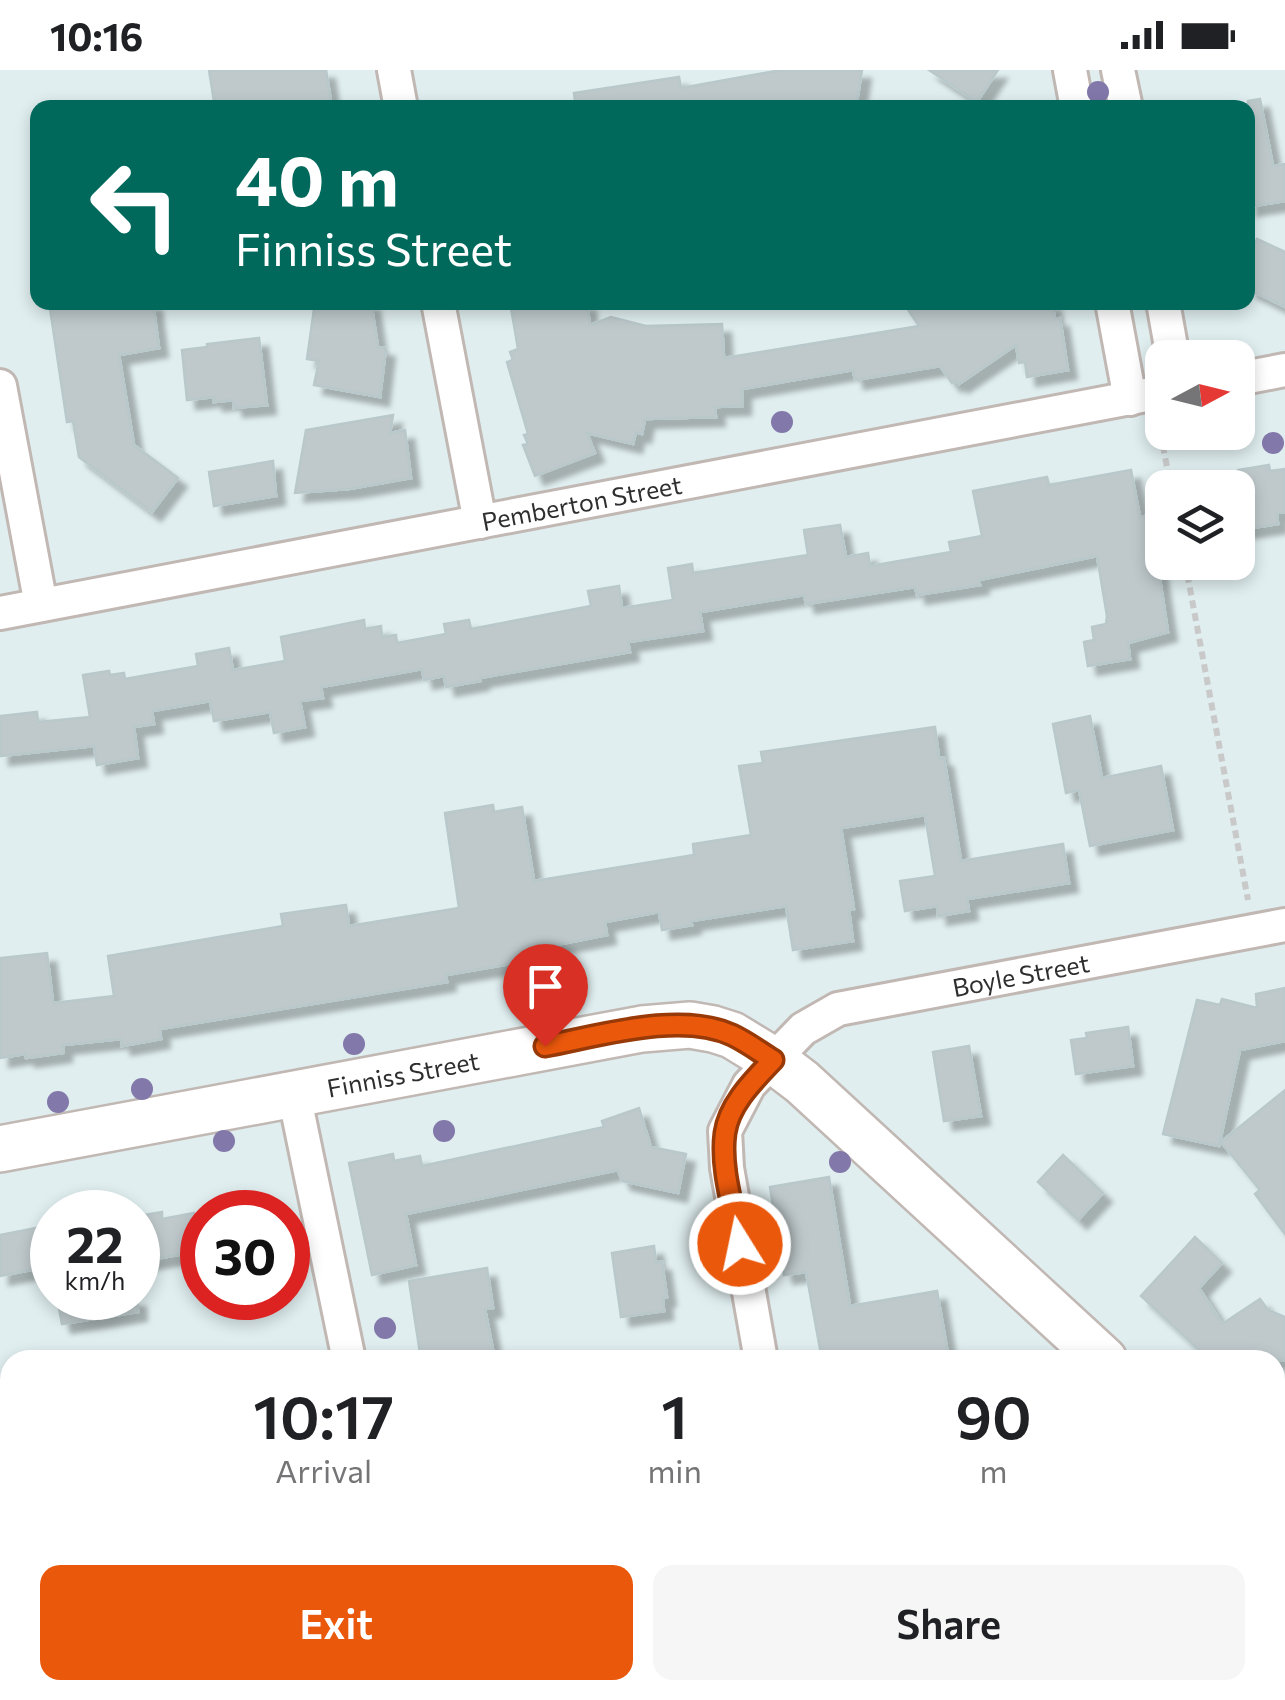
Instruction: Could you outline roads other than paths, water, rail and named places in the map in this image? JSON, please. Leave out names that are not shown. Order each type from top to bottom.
[{"type":"street","points":[[1070,70],[1076,100]]},
{"type":"street","points":[[1118,70],[1124,100]]},
{"type":"street","points":[[440,310],[480,522]]},
{"type":"street","points":[[1115,310],[1145,385]]},
{"type":"street","points":[[1164,310],[1170,340]]},
{"type":"street","points":[[1255,376],[1285,370]]},
{"type":"street","points":[[0,386],[41,604]]},
{"type":"street","name":"Pemberton Street","points":[[0,612],[1145,396]]},
{"type":"street","name":"Boyle Street","points":[[760,1350],[726,1168],[725,1131],[742,1095],[803,1029],[838,1009],[1269,928]]},
{"type":"street","name":"Finniss Street","points":[[0,1148],[658,1028],[712,1029],[732,1035],[802,1082],[1093,1350]]},
{"type":"street","points":[[294,1094],[347,1350]]}]
